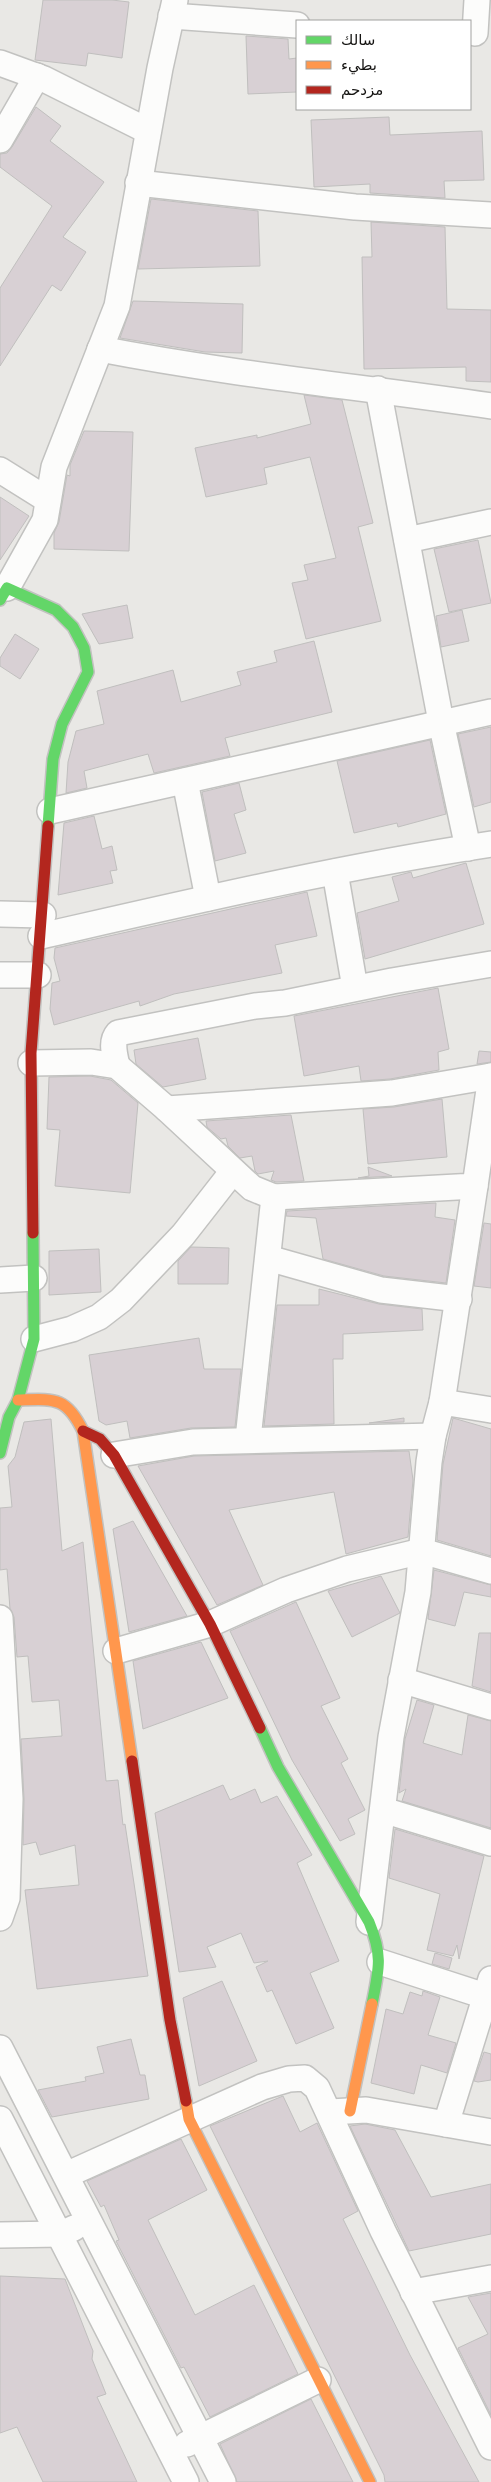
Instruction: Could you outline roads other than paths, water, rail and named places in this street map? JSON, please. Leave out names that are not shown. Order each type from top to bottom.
[{"type":"street","points":[[477,0],[479,32]]},
{"type":"street","points":[[0,1453],[9,1412],[34,1339],[31,1064],[54,759],[62,724],[88,672],[84,648],[73,627],[56,610],[4,594],[45,520],[54,466],[118,306],[138,183],[173,8],[296,25]]},
{"type":"street","points":[[0,64],[37,76],[148,131]]},
{"type":"street","points":[[0,140],[37,76]]},
{"type":"street","points":[[138,183],[355,207],[491,215]]},
{"type":"street","points":[[100,349],[182,365],[378,389],[491,406]]},
{"type":"street","points":[[0,914],[42,926],[208,898],[335,872],[479,846],[441,722],[378,389]]},
{"type":"street","points":[[0,470],[48,500]]},
{"type":"street","points":[[407,540],[491,522]]},
{"type":"street","points":[[50,811],[491,712]]},
{"type":"street","points":[[185,781],[208,898]]},
{"type":"street","points":[[335,872],[355,988]]},
{"type":"street","points":[[117,1066],[113,1044],[118,1033],[491,964]]},
{"type":"street","points":[[0,974],[38,975]]},
{"type":"street","points":[[31,1064],[91,1062],[117,1066],[167,1109],[252,1188],[274,1197],[476,1186]]},
{"type":"street","points":[[167,1109],[392,1093],[491,1076],[476,1186],[442,1402],[433,1436],[418,1592],[391,1737],[368,1922]]},
{"type":"street","points":[[34,1339],[72,1329],[100,1317],[120,1300],[182,1235],[233,1171]]},
{"type":"street","points":[[248,1439],[274,1197]]},
{"type":"street","points":[[268,1258],[381,1290],[458,1299]]},
{"type":"street","points":[[0,1280],[34,1278]]},
{"type":"street","points":[[9,1412],[60,1400],[70,1407],[83,1431],[170,2020],[189,2118],[370,2482]]},
{"type":"street","points":[[442,1402],[491,1410]]},
{"type":"street","points":[[83,1431],[100,1439],[114,1455],[210,1624],[278,1767],[368,1922],[377,1941],[380,1962],[339,2111]]},
{"type":"street","points":[[114,1455],[193,1442],[248,1439],[433,1436]]},
{"type":"street","points":[[116,1651],[210,1624],[286,1590],[338,1572],[422,1551],[491,1571]]},
{"type":"street","points":[[0,1618],[10,1799],[7,1898],[0,1918]]},
{"type":"street","points":[[401,1680],[491,1706]]},
{"type":"street","points":[[382,1810],[491,1843]]},
{"type":"street","points":[[380,1962],[489,1992],[446,2124]]},
{"type":"street","points":[[0,2048],[223,2482]]},
{"type":"street","points":[[66,2175],[189,2118],[262,2087],[289,2079],[305,2078],[339,2111],[413,2292],[491,2447]]},
{"type":"street","points":[[339,2111],[366,2110],[491,2132]]},
{"type":"street","points":[[0,2119],[186,2482]]},
{"type":"street","points":[[0,2235],[60,2234],[90,2220]]},
{"type":"street","points":[[413,2292],[491,2278]]},
{"type":"street","points":[[171,2451],[318,2380]]}]
